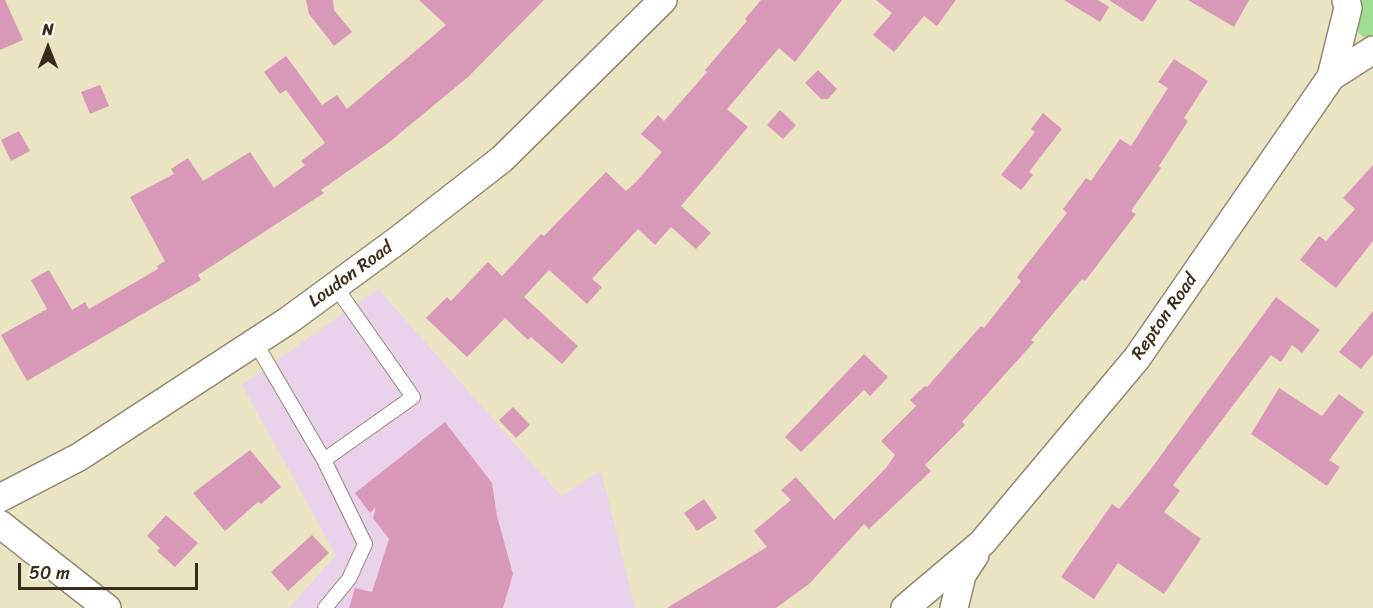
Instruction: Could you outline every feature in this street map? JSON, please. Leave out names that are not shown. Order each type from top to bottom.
[{"type":"street","name":"Loudon Road","points":[[0,498],[80,458],[335,286],[502,159],[663,0]]},
{"type":"street","name":"Repton Road","points":[[954,608],[962,575],[982,543],[1137,358],[1331,77],[1348,8],[1346,0]]},
{"type":"street","name":"Repton Road","points":[[1331,77],[1373,50]]},
{"type":"street","points":[[0,524],[107,608]]},
{"type":"street","name":"Repton Road","points":[[904,608],[982,543]]},
{"type":"lane","points":[[324,460],[413,397],[335,286]]},
{"type":"lane","points":[[255,342],[324,460],[365,544],[349,579],[325,608]]},
{"type":"shaded area","points":[[378,289],[561,496],[601,471],[635,608],[289,608],[336,555],[242,385]]},
{"type":"green space","points":[[1362,0],[1373,0],[1373,35],[1364,38],[1358,32]]},
{"type":"building","points":[[0,0],[5,0],[23,40],[0,50]]},
{"type":"building","points":[[306,0],[333,0],[334,10],[352,32],[334,46],[309,14]]},
{"type":"building","points":[[419,0],[544,0],[468,77],[387,144],[321,190],[324,193],[198,275],[201,280],[27,381],[1,335],[47,309],[31,280],[49,270],[72,310],[85,302],[89,309],[158,269],[157,266],[165,261],[130,197],[174,174],[171,169],[188,158],[203,181],[250,152],[274,188],[305,165],[301,161],[325,143],[286,90],[280,94],[264,72],[286,56],[322,105],[337,95],[347,109],[446,25]]},
{"type":"building","points":[[761,0],[842,0],[795,62],[779,48],[727,109],[748,127],[681,206],[711,233],[696,249],[671,227],[655,245],[638,229],[592,279],[602,287],[587,304],[549,270],[524,297],[578,346],[562,364],[531,337],[528,340],[505,318],[467,357],[426,318],[447,297],[451,301],[488,262],[502,276],[541,234],[544,236],[606,172],[626,191],[636,182],[662,152],[641,134],[658,115],[664,121],[707,72],[705,70],[747,21],[745,19]]},
{"type":"building","points":[[876,0],[956,0],[937,26],[924,16],[894,52],[873,35],[892,13]]},
{"type":"building","points":[[1064,0],[1098,0],[1109,7],[1100,22]]},
{"type":"building","points":[[1109,0],[1157,0],[1143,22]]},
{"type":"building","points":[[1188,0],[1249,0],[1234,27]]},
{"type":"building","points":[[1174,59],[1208,81],[1184,118],[1188,121],[1159,166],[1161,168],[1131,211],[1136,214],[1085,281],[1082,279],[1031,340],[1034,342],[962,422],[965,425],[925,465],[931,471],[869,529],[864,524],[809,584],[776,608],[667,608],[767,547],[754,531],[791,500],[781,490],[796,477],[834,520],[886,468],[895,455],[881,441],[916,406],[910,400],[925,386],[927,387],[981,326],[984,328],[1021,281],[1017,277],[1067,213],[1063,209],[1086,178],[1091,181],[1120,139],[1131,146],[1168,88],[1158,82]]},
{"type":"building","points":[[818,70],[837,89],[828,99],[821,99],[805,83]]},
{"type":"building","points":[[100,85],[109,106],[90,114],[81,92]]},
{"type":"building","points":[[780,110],[796,125],[783,139],[767,125]]},
{"type":"building","points":[[1043,113],[1062,129],[1029,172],[1033,175],[1021,190],[1001,175],[1035,132],[1031,129]]},
{"type":"building","points":[[19,131],[30,151],[11,161],[1,140]]},
{"type":"building","points":[[1373,165],[1373,241],[1336,288],[1300,260],[1319,236],[1326,241],[1355,209],[1343,198]]},
{"type":"building","points":[[1276,297],[1320,330],[1302,353],[1292,345],[1281,362],[1271,355],[1173,485],[1180,491],[1164,512],[1201,539],[1164,594],[1118,563],[1094,599],[1061,577],[1112,504],[1119,509],[1151,469]]},
{"type":"building","points":[[1373,311],[1373,354],[1361,369],[1339,352]]},
{"type":"building","points":[[864,354],[888,377],[870,396],[864,390],[801,452],[785,437]]},
{"type":"building","points":[[1279,388],[1322,416],[1339,394],[1364,412],[1329,460],[1340,467],[1327,486],[1251,434]]},
{"type":"building","points":[[513,407],[530,425],[516,438],[499,420]]},
{"type":"building","points":[[445,422],[492,483],[497,516],[513,574],[503,608],[349,608],[355,588],[372,592],[389,539],[373,518],[376,507],[370,513],[355,493]]},
{"type":"building","points":[[250,450],[281,487],[261,504],[258,502],[225,531],[193,493]]},
{"type":"building","points":[[704,499],[717,518],[697,531],[684,513]]},
{"type":"building","points":[[166,515],[198,543],[175,567],[157,551],[160,548],[147,536]]},
{"type":"building","points":[[312,535],[329,553],[288,591],[271,572]]}]
